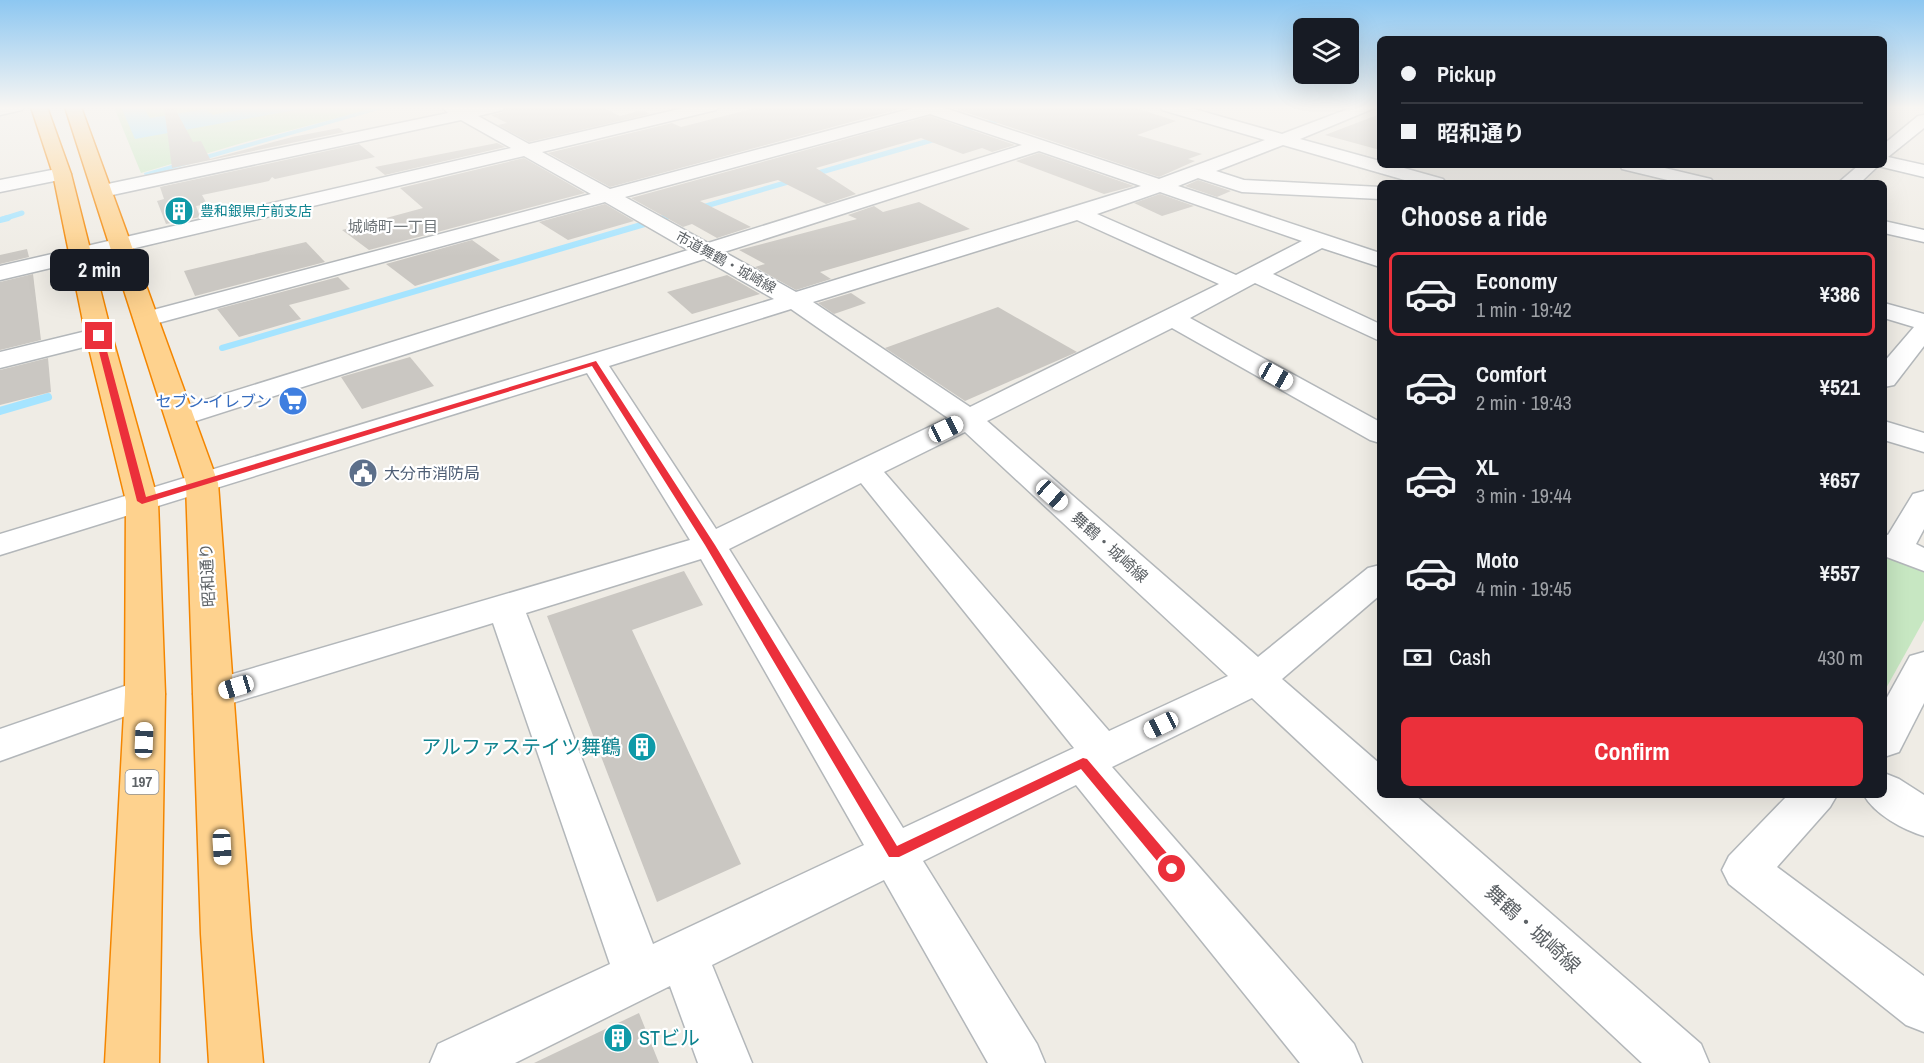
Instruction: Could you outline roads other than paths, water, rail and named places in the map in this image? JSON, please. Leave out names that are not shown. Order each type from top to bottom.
[{"type":"highway","name":"197","points":[[56,157],[142,501],[145,694],[132,1063]]},
{"type":"highway","name":"昭和通り","points":[[91,157],[202,483],[237,1063]]},
{"type":"street","points":[[103,191],[255,157]]},
{"type":"street","points":[[0,273],[502,157]]},
{"type":"street","points":[[536,157],[608,196]]},
{"type":"street","points":[[147,319],[751,157]]},
{"type":"street","points":[[180,417],[1004,157]]},
{"type":"street","points":[[1070,157],[1377,259]]},
{"type":"street","points":[[0,545],[1162,187],[1240,157]]},
{"type":"street","points":[[1343,157],[1377,166]]},
{"type":"street","points":[[1887,163],[1924,171]]},
{"type":"street","points":[[1383,168],[1425,180]]},
{"type":"street","points":[[1642,168],[1692,180]]},
{"type":"street","points":[[1852,180],[1866,168]]},
{"type":"street","points":[[1200,172],[1242,186],[1377,194]]},
{"type":"street","points":[[0,186],[62,174]]},
{"type":"street","name":"市道舞鶴・城崎線","points":[[608,196],[795,301]]},
{"type":"street","points":[[1078,213],[1377,332]]},
{"type":"street","points":[[1887,228],[1924,237]]},
{"type":"street","points":[[213,694],[710,545],[1172,318],[1320,240]]},
{"type":"street","name":"舞鶴・城崎線","points":[[795,301],[967,418],[1377,787]]},
{"type":"street","points":[[1887,311],[1924,322]]},
{"type":"street","points":[[1172,318],[1377,432]]},
{"type":"street","points":[[1887,375],[1924,330]]},
{"type":"street","points":[[0,360],[99,336]]},
{"type":"street","points":[[594,363],[710,545],[1018,1063]]},
{"type":"street","points":[[1887,431],[1924,443]]},
{"type":"street","points":[[865,469],[1335,1063]]},
{"type":"street","points":[[1901,551],[1924,501]]},
{"type":"street","points":[[457,1063],[1257,679],[1377,579]]},
{"type":"street","points":[[505,606],[661,965],[725,1063]]},
{"type":"street","points":[[1887,736],[1921,679]]},
{"type":"street","points":[[0,745],[145,694]]},
{"type":"street","points":[[1887,793],[1924,818]]},
{"type":"street","name":"舞鶴・城崎線","points":[[1389,798],[1682,1063]]},
{"type":"street","points":[[1812,798],[1745,870],[1924,1007]]},
{"type":"water","points":[[201,157],[215,157],[151,175],[145,176],[144,173]]},
{"type":"waterway","points":[[811,175],[875,157]]},
{"type":"waterway","points":[[699,208],[795,180]]},
{"type":"waterway","points":[[3,219],[22,213]]},
{"type":"waterway","points":[[660,219],[677,214]]},
{"type":"waterway","points":[[0,220],[8,218]]},
{"type":"waterway","points":[[222,348],[665,218]]},
{"type":"waterway","points":[[0,411],[48,397]]},
{"type":"place","name":"豊和銀県庁前支店","points":[[179,211]]},
{"type":"place","name":"セブン-イレブン","points":[[293,401]]},
{"type":"place","name":"大分市消防局","points":[[363,473]]},
{"type":"place","name":"アルファステイツ舞鶴","points":[[642,747]]},
{"type":"place","name":"STビル","points":[[618,1038]]},
{"type":"district","name":"城崎町一丁目","points":[[393,227]]}]
